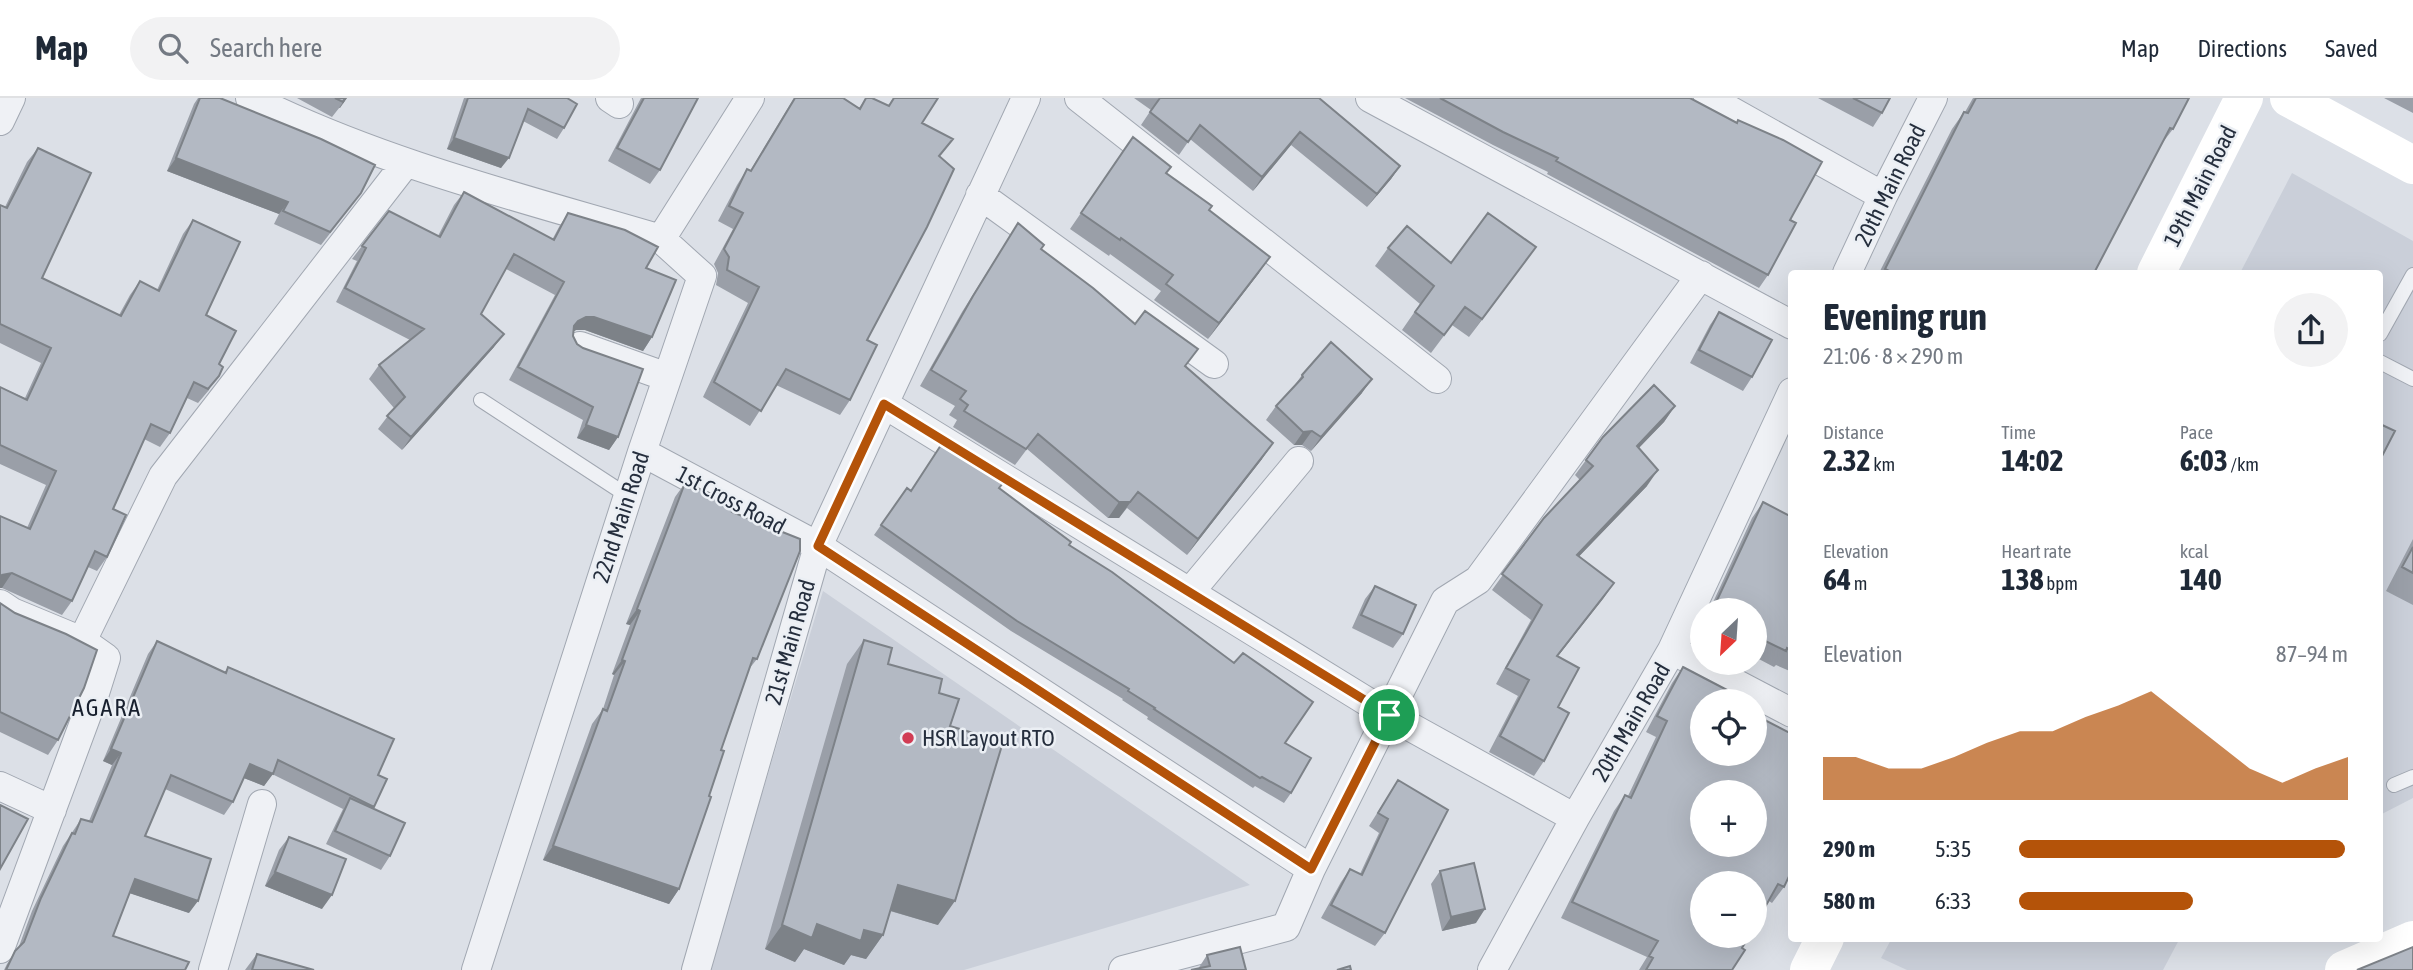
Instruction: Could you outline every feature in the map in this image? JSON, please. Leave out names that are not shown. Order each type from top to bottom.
[{"type":"main road","name":"19th Main Road","points":[[2158,270],[2244,98]]},
{"type":"main road","points":[[2289,98],[2413,165]]},
{"type":"main road","points":[[2344,970],[2413,940]]},
{"type":"main road","points":[[1809,970],[1823,942]]},
{"type":"street","points":[[0,121],[11,98]]},
{"type":"street","points":[[250,98],[280,105],[405,164],[661,239],[750,98]]},
{"type":"street","name":"21st Main Road","points":[[696,970],[818,546],[1026,98]]},
{"type":"street","points":[[1079,98],[1437,379]]},
{"type":"street","points":[[1370,98],[1788,322]]},
{"type":"street","points":[[1708,98],[1883,196]]},
{"type":"street","name":"20th Main Road","points":[[1848,270],[1933,98]]},
{"type":"street","points":[[82,641],[163,476],[405,164]]},
{"type":"street","points":[[980,195],[1213,364]]},
{"type":"street","name":"22nd Main Road","points":[[476,970],[642,452],[702,276],[661,239]]},
{"type":"street","points":[[1123,970],[1286,927],[1311,869],[1445,601],[1478,580],[1701,275]]},
{"type":"street","points":[[580,346],[667,377]]},
{"type":"street","name":"20th Main Road","points":[[1492,970],[1672,650],[1788,401]]},
{"type":"street","points":[[884,404],[1389,715],[1576,818]]},
{"type":"street","name":"1st Cross Road","points":[[642,452],[818,546],[1311,869]]},
{"type":"street","points":[[1190,592],[1299,461]]},
{"type":"street","points":[[0,604],[12,612],[82,641],[106,658],[0,949]]},
{"type":"street","points":[[1672,650],[1788,711]]},
{"type":"street","points":[[0,786],[52,810]]},
{"type":"street","points":[[213,970],[262,804]]},
{"type":"lane","points":[[2383,329],[2413,275]]},
{"type":"lane","points":[[2383,364],[2413,379]]},
{"type":"lane","points":[[481,400],[628,496]]},
{"type":"lane","points":[[2394,785],[2413,777]]},
{"type":"shaded area","points":[[2292,173],[2413,241],[2413,798],[2383,813],[2383,270],[2242,270]]},
{"type":"shaded area","name":"HSR Layout RTO","points":[[823,591],[1250,885],[964,970],[709,970]]},
{"type":"shaded area","points":[[1890,942],[2178,942],[2163,970],[1907,970],[1881,958]]},
{"type":"building","points":[[200,98],[220,98],[321,139],[375,165],[361,193],[330,232],[283,211],[288,202],[176,158]]},
{"type":"building","points":[[468,98],[567,98],[577,104],[564,128],[528,109],[509,158],[454,138]]},
{"type":"building","points":[[644,98],[698,98],[660,170],[617,148]]},
{"type":"building","points":[[795,98],[843,98],[860,109],[866,98],[889,106],[894,98],[938,98],[922,123],[953,139],[939,156],[954,169],[927,227],[867,340],[877,345],[850,400],[786,369],[761,411],[714,382],[759,287],[727,270],[729,257],[724,249],[743,213],[729,206],[747,169],[751,171]]},
{"type":"building","points":[[1160,98],[1319,98],[1400,166],[1377,194],[1300,132],[1262,177],[1200,125],[1188,142],[1150,112]]},
{"type":"building","points":[[1440,98],[1690,98],[1737,123],[1738,120],[1783,140],[1822,162],[1790,220],[1796,223],[1768,275],[1556,161],[1558,158]]},
{"type":"building","points":[[1853,98],[1890,98],[1882,113]]},
{"type":"building","points":[[1976,98],[2189,98],[2173,129],[2170,128],[2096,270],[1885,269],[1964,112],[1968,113]]},
{"type":"building","points":[[1133,137],[1171,167],[1166,173],[1212,206],[1209,210],[1270,257],[1219,323],[1166,284],[1173,275],[1081,213]]},
{"type":"building","points":[[38,148],[91,173],[42,278],[121,316],[140,281],[159,291],[193,220],[240,242],[206,315],[236,331],[219,364],[223,367],[219,376],[208,389],[194,382],[170,433],[151,424],[113,509],[126,515],[107,557],[95,551],[72,601],[12,573],[0,577],[0,516],[30,529],[56,471],[0,445],[0,387],[27,400],[51,348],[0,324],[0,205],[7,208]]},
{"type":"building","points":[[464,192],[554,240],[568,213],[625,230],[658,247],[646,268],[676,280],[652,337],[594,317],[586,317],[574,326],[573,336],[583,348],[643,369],[618,437],[586,425],[593,407],[518,367],[564,282],[514,254],[481,314],[504,334],[411,437],[387,416],[405,397],[379,365],[424,329],[345,288],[366,248],[362,246],[389,211],[440,237]]},
{"type":"building","points":[[1488,213],[1536,247],[1482,319],[1465,307],[1444,335],[1415,312],[1434,286],[1388,248],[1407,226],[1451,263]]},
{"type":"building","points":[[1018,223],[1044,245],[1041,249],[1135,324],[1145,311],[1198,349],[1185,366],[1273,443],[1198,539],[1138,492],[1130,502],[1119,502],[1038,434],[1026,449],[964,411],[968,405],[960,399],[966,391],[931,370]]},
{"type":"building","points":[[1719,312],[1772,340],[1752,377],[1699,350]]},
{"type":"building","points":[[1331,342],[1372,379],[1321,437],[1312,431],[1303,432],[1276,406]]},
{"type":"building","points":[[1654,385],[1675,406],[1637,446],[1658,470],[1577,555],[1614,583],[1557,656],[1579,668],[1558,707],[1569,713],[1544,761],[1500,736],[1529,680],[1506,668],[1542,605],[1502,574],[1544,518],[1593,466],[1586,460],[1603,437]]},
{"type":"building","points":[[2383,425],[2395,431],[2383,454]]},
{"type":"building","points":[[941,445],[1003,483],[999,488],[1071,542],[1069,545],[1112,572],[1234,663],[1243,653],[1313,702],[1285,743],[1311,758],[1291,793],[1260,778],[1154,709],[1128,691],[1129,689],[1017,621],[881,525],[907,488],[911,491]]},
{"type":"building","points":[[685,483],[736,504],[732,512],[800,539],[800,551],[757,659],[753,658],[721,750],[724,751],[709,796],[711,797],[679,889],[553,846],[603,709],[607,711],[640,611],[637,609]]},
{"type":"building","points":[[1763,502],[1788,515],[1786,651],[1768,642],[1768,598],[1718,598]]},
{"type":"building","points":[[2413,547],[2413,573],[2402,567]]},
{"type":"building","points":[[1375,586],[1416,605],[1403,634],[1361,615]]},
{"type":"building","points":[[0,603],[15,613],[97,650],[84,688],[58,740],[0,712]]},
{"type":"building","points":[[864,640],[892,648],[888,664],[942,679],[939,693],[959,699],[950,726],[1003,742],[955,901],[898,885],[883,935],[864,930],[861,941],[817,924],[812,938],[782,925]]},
{"type":"building","points":[[157,641],[226,673],[228,667],[394,739],[378,775],[387,779],[374,807],[278,760],[273,774],[250,764],[233,802],[171,775],[145,836],[211,859],[198,901],[135,879],[113,936],[189,962],[185,970],[6,970],[15,951],[24,942],[41,898],[72,833],[75,834],[81,819],[92,822],[121,753],[111,749]]},
{"type":"building","points":[[1683,667],[1690,671],[1690,676],[1700,676],[1725,689],[1690,689],[1690,766],[1767,766],[1767,721],[1788,732],[1788,878],[1784,887],[1778,884],[1767,904],[1767,871],[1690,871],[1690,948],[1742,948],[1745,950],[1732,970],[1646,970],[1653,958],[1649,956],[1658,941],[1572,902],[1625,795],[1631,798],[1667,721],[1657,716]]},
{"type":"building","points":[[1398,780],[1448,810],[1385,933],[1331,905],[1350,869],[1362,875],[1388,819],[1378,813]]},
{"type":"building","points":[[350,798],[405,823],[390,856],[335,831]]},
{"type":"building","points":[[0,805],[28,819],[0,869]]},
{"type":"building","points":[[289,837],[346,859],[332,895],[275,872]]},
{"type":"building","points":[[1474,863],[1485,909],[1451,917],[1440,871]]},
{"type":"building","points":[[1240,947],[1246,970],[1191,970],[1210,966],[1207,955]]},
{"type":"building","points":[[2413,947],[2413,970],[2357,970]]},
{"type":"building","points":[[257,954],[314,970],[252,970]]},
{"type":"place","name":"HSR Layout RTO","points":[[908,738]]},
{"type":"district","name":"AGARA","points":[[107,708]]},
{"type":"route","points":[[884,404],[1389,715],[1311,869],[818,546],[884,404]]}]
